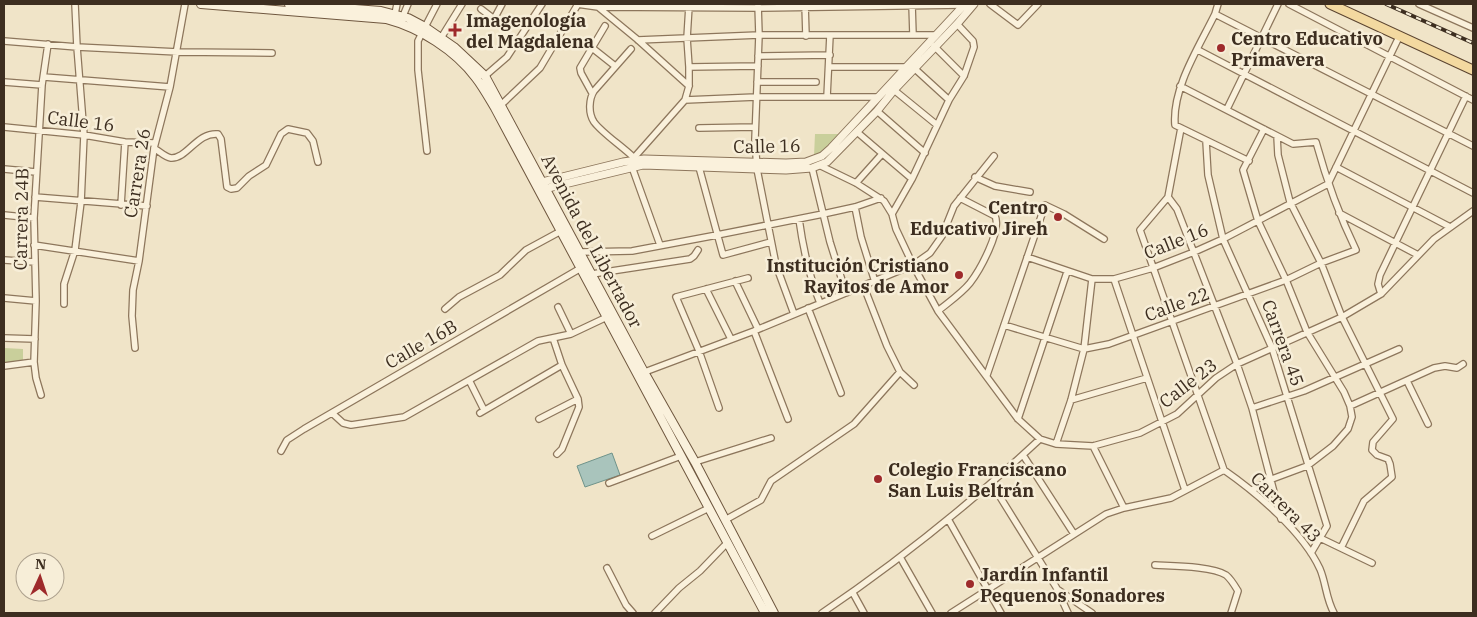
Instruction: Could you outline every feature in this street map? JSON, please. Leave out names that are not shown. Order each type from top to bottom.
[{"type":"main road","name":"Avenida del Libertador","points":[[201,4],[386,20],[424,30],[476,78],[581,252],[681,456],[765,613]]},
{"type":"main road","name":"Avenida del Libertador","points":[[289,4],[367,7],[399,15],[441,38],[485,76],[502,104],[561,231],[607,317],[694,462],[774,613]]},
{"type":"main road","points":[[1330,4],[1473,70]]},
{"type":"street","points":[[64,304],[64,284],[75,250],[81,202],[84,135],[75,4]]},
{"type":"street","name":"Carrera 26","points":[[134,348],[133,290],[147,206],[154,145],[178,52],[185,4]]},
{"type":"street","points":[[396,4],[399,15]]},
{"type":"street","points":[[399,15],[408,4]]},
{"type":"street","points":[[427,151],[418,70],[418,41],[437,4]]},
{"type":"street","points":[[441,38],[462,4]]},
{"type":"street","points":[[481,9],[494,19],[502,4]]},
{"type":"street","points":[[485,76],[507,57],[542,4]]},
{"type":"street","points":[[502,104],[540,68],[578,4],[689,6],[964,4]]},
{"type":"street","name":"Calle 16","points":[[541,186],[644,159],[812,168],[827,162],[877,111],[936,35],[964,4]]},
{"type":"street","name":"Calle 16","points":[[632,162],[643,165],[698,167],[756,166],[806,162],[822,156],[850,130],[878,97],[934,46],[974,4]]},
{"type":"street","points":[[990,4],[1018,25],[1038,4]]},
{"type":"street","points":[[1218,4],[1216,14],[1180,86],[1175,104],[1178,127],[1168,197],[1177,209],[1238,364],[1272,479],[1281,518]]},
{"type":"street","points":[[1227,109],[1278,4]]},
{"type":"street","points":[[1289,4],[1473,100]]},
{"type":"street","points":[[1419,4],[1473,28]]},
{"type":"street","points":[[599,5],[689,86]]},
{"type":"street","points":[[805,5],[806,36]]},
{"type":"street","points":[[912,5],[914,34]]},
{"type":"street","points":[[632,162],[685,100],[689,86],[690,67],[687,38],[689,6]]},
{"type":"street","points":[[758,6],[756,166],[776,265],[794,314]]},
{"type":"street","points":[[1216,14],[1473,146]]},
{"type":"street","points":[[892,214],[925,153],[949,100],[964,76],[974,47],[974,41],[956,24]]},
{"type":"street","points":[[592,93],[580,68],[605,26]]},
{"type":"street","points":[[638,40],[759,35],[936,35]]},
{"type":"street","points":[[827,97],[830,35]]},
{"type":"street","points":[[1328,184],[1399,37]]},
{"type":"street","points":[[4,40],[77,47],[178,52],[272,53]]},
{"type":"street","name":"Carrera 24B","points":[[41,395],[34,362],[36,300],[34,218],[42,85],[48,44]]},
{"type":"street","points":[[934,46],[964,76]]},
{"type":"street","points":[[592,47],[615,66]]},
{"type":"street","points":[[631,49],[592,93],[590,110],[594,121],[632,162],[660,245]]},
{"type":"street","points":[[1198,50],[1473,193]]},
{"type":"street","points":[[758,56],[830,55]]},
{"type":"street","points":[[690,67],[758,66]]},
{"type":"street","points":[[829,67],[910,68],[949,100]]},
{"type":"street","points":[[44,77],[170,87]]},
{"type":"street","points":[[4,82],[42,85]]},
{"type":"street","points":[[757,82],[816,82]]},
{"type":"street","points":[[1180,86],[1293,144],[1316,142],[1328,184],[1339,213],[1418,255]]},
{"type":"street","points":[[894,90],[937,125]]},
{"type":"street","points":[[1381,294],[1378,279],[1394,242],[1466,96]]},
{"type":"street","points":[[685,100],[756,97],[878,97]]},
{"type":"street","points":[[877,111],[925,153]]},
{"type":"street","name":"Calle 16","points":[[4,127],[84,135],[154,145]]},
{"type":"street","points":[[700,128],[756,127]]},
{"type":"street","points":[[1178,127],[1249,160]]},
{"type":"street","points":[[154,145],[164,155],[170,158],[176,157],[202,138],[218,134],[222,139],[228,187],[231,189],[236,188],[249,176],[266,165],[281,134],[288,129],[307,133],[313,141],[318,162]]},
{"type":"street","points":[[1252,490],[1272,479],[1307,466],[1333,446],[1348,429],[1352,417],[1350,406],[1307,332],[1286,280],[1258,221],[1243,170],[1264,129]]},
{"type":"street","points":[[856,132],[912,178]]},
{"type":"street","points":[[1277,136],[1278,155],[1290,202],[1322,263],[1342,317],[1393,419],[1373,442],[1372,450],[1388,459],[1392,477],[1364,501],[1341,548]]},
{"type":"street","name":"Carrera 45","points":[[1206,141],[1208,175],[1223,239],[1272,348],[1327,526],[1311,553]]},
{"type":"street","points":[[121,205],[125,142]]},
{"type":"street","points":[[856,183],[882,154]]},
{"type":"street","points":[[641,373],[756,330],[864,287],[913,265],[930,253],[942,236],[960,198],[975,177],[994,156]]},
{"type":"street","name":"Calle 16","points":[[819,165],[881,198]]},
{"type":"street","points":[[698,167],[723,255],[771,242]]},
{"type":"street","points":[[1336,167],[1450,227]]},
{"type":"street","points":[[812,168],[846,293]]},
{"type":"street","points":[[4,169],[36,172]]},
{"type":"street","points":[[975,177],[995,186],[1030,192]]},
{"type":"street","name":"Calle 16","points":[[1028,257],[1067,272],[1092,279],[1114,279],[1153,268],[1194,252],[1223,239],[1290,202],[1328,184]]},
{"type":"street","points":[[35,197],[147,206]]},
{"type":"street","name":"Carrera 43","points":[[1168,197],[1140,230],[1224,470],[1252,490],[1281,518],[1311,553],[1321,571],[1334,613]]},
{"type":"street","points":[[581,252],[632,251],[767,226],[823,214],[881,198],[892,214],[896,229],[913,265],[938,311],[1018,419],[1040,439],[992,484],[853,593],[822,613]]},
{"type":"street","points":[[938,311],[970,283],[993,240],[997,221],[995,216],[960,198]]},
{"type":"street","points":[[987,375],[1045,205],[1064,214],[1104,239]]},
{"type":"street","points":[[855,206],[861,238],[875,282]]},
{"type":"street","name":"Calle 23","points":[[1040,439],[1056,444],[1093,446],[1140,433],[1162,422],[1177,414],[1216,378],[1238,364],[1342,317],[1381,294],[1434,239],[1473,211]]},
{"type":"street","name":"Calle 22","points":[[1004,325],[1084,349],[1109,344],[1133,336],[1286,280],[1356,250],[1339,213]]},
{"type":"street","points":[[4,215],[34,218]]},
{"type":"street","points":[[799,219],[803,247],[813,286],[820,303]]},
{"type":"street","points":[[444,309],[459,297],[500,275],[526,250],[561,231]]},
{"type":"street","points":[[34,245],[139,260]]},
{"type":"street","points":[[592,274],[690,259],[698,250]]},
{"type":"street","points":[[4,260],[35,262]]},
{"type":"street","name":"Calle 16B","points":[[280,451],[287,440],[581,268]]},
{"type":"street","points":[[1018,419],[1067,272]]},
{"type":"street","points":[[719,408],[699,351],[676,297],[748,278]]},
{"type":"street","points":[[1056,444],[1071,400],[1084,349],[1092,279]]},
{"type":"street","points":[[1114,279],[1185,490]]},
{"type":"street","points":[[735,281],[756,330],[775,388],[788,419]]},
{"type":"street","points":[[864,287],[886,346],[900,372],[914,385]]},
{"type":"street","points":[[706,289],[731,339]]},
{"type":"street","points":[[4,298],[36,300]]},
{"type":"street","points":[[558,307],[571,334]]},
{"type":"street","points":[[808,308],[841,393]]},
{"type":"street","points":[[332,413],[343,423],[350,425],[404,417],[538,341],[571,334],[607,317]]},
{"type":"street","points":[[4,338],[34,339]]},
{"type":"street","points":[[553,338],[562,365],[578,399],[579,407],[562,449],[557,454]]},
{"type":"street","points":[[1252,408],[1334,378],[1398,349]]},
{"type":"street","points":[[4,366],[34,362]]},
{"type":"street","points":[[1350,406],[1434,368],[1445,366],[1457,368],[1463,364]]},
{"type":"street","points":[[469,380],[482,412],[562,365]]},
{"type":"street","points":[[725,520],[761,500],[771,481],[854,424],[900,372]]},
{"type":"street","points":[[1071,400],[1147,378]]},
{"type":"street","points":[[1406,381],[1428,424]]},
{"type":"street","points":[[539,419],[578,399]]},
{"type":"street","points":[[694,462],[771,438]]},
{"type":"street","points":[[1093,446],[1124,508]]},
{"type":"street","points":[[1023,455],[1074,534]]},
{"type":"street","points":[[609,483],[681,456]]},
{"type":"street","points":[[951,613],[1106,514],[1124,508],[1172,498],[1224,470]]},
{"type":"street","points":[[992,484],[1056,588],[1068,613]]},
{"type":"street","points":[[652,536],[709,508]]},
{"type":"street","points":[[948,519],[1001,613]]},
{"type":"street","points":[[1320,538],[1372,563]]},
{"type":"street","points":[[655,613],[727,543]]},
{"type":"street","points":[[900,557],[932,613]]},
{"type":"street","points":[[1155,565],[1205,569],[1226,575],[1238,591],[1231,613]]},
{"type":"street","points":[[607,568],[626,606],[633,613]]},
{"type":"street","points":[[1056,588],[1092,613]]},
{"type":"street","points":[[853,593],[864,613]]},
{"type":"green space","points":[[815,134],[839,134],[836,141],[829,148],[814,156]]},
{"type":"green space","points":[[4,348],[23,349],[23,363],[4,362]]},
{"type":"water","points":[[612,453],[620,475],[585,487],[577,466]]},
{"type":"railway","points":[[1386,4],[1473,43]]},
{"type":"place","name":"Imagenología del Magdalena","points":[[455,30]]},
{"type":"place","name":"Centro Educativo Primavera","points":[[1221,48]]},
{"type":"place","name":"Centro Educativo Jireh","points":[[1058,217]]},
{"type":"place","name":"Institución Cristiano Rayitos de Amor","points":[[959,275]]},
{"type":"place","name":"Colegio Franciscano San Luis Beltrán","points":[[878,479]]},
{"type":"place","name":"Jardín Infantil Pequenos Sonadores","points":[[970,584]]}]
